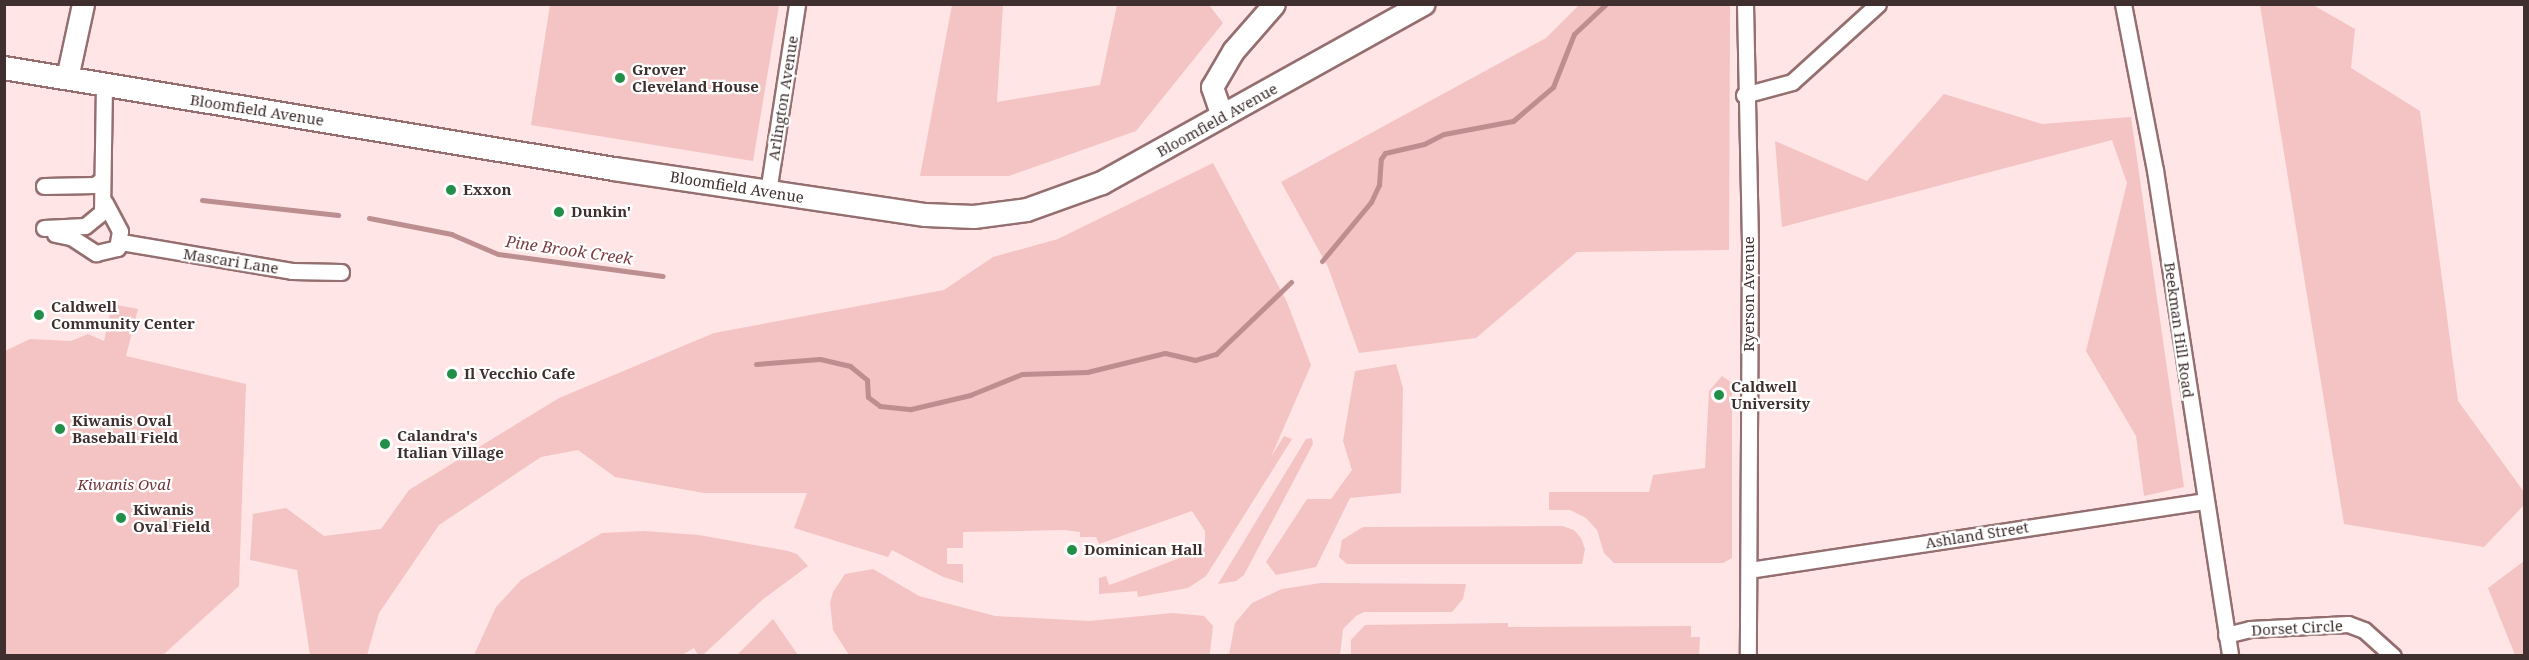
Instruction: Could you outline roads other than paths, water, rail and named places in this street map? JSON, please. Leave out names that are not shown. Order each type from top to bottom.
[{"type":"main road","name":"Bloomfield Avenue","points":[[4,68],[433,141],[768,192],[926,215],[1001,215],[1078,194],[1425,4]]},
{"type":"street","points":[[67,78],[84,4]]},
{"type":"street","name":"Arlington Avenue","points":[[768,192],[797,4]]},
{"type":"street","points":[[1222,116],[1212,87],[1233,51],[1274,4]]},
{"type":"street","name":"Ryerson Avenue","points":[[1745,4],[1744,95],[1750,244],[1748,656]]},
{"type":"street","points":[[1744,95],[1792,82],[1878,4]]},
{"type":"street","name":"Beekman Hill Road","points":[[2123,4],[2155,170],[2230,656]]},
{"type":"street","points":[[104,84],[100,181],[104,186],[105,203],[120,231],[121,242],[111,252],[96,253],[78,241],[44,228],[85,226],[99,217],[105,203]]},
{"type":"street","points":[[44,186],[95,185],[100,181]]},
{"type":"street","name":"Mascari Lane","points":[[121,242],[292,271],[341,272]]},
{"type":"street","name":"Ashland Street","points":[[1749,570],[2205,501]]},
{"type":"street","name":"Dorset Circle","points":[[2226,635],[2250,629],[2348,624],[2364,630],[2393,656]]},
{"type":"waterway","name":"Pine Brook Creek","points":[[1322,261],[1371,202],[1379,185],[1381,159],[1385,153],[1424,144],[1444,134],[1513,121],[1553,87],[1574,34],[1606,4]]},
{"type":"waterway","name":"Pine Brook Creek","points":[[202,200],[338,215]]},
{"type":"waterway","name":"Pine Brook Creek","points":[[369,218],[451,234],[498,254],[663,276]]},
{"type":"waterway","name":"Pine Brook Creek","points":[[756,364],[820,359],[850,366],[867,380],[868,397],[880,406],[911,409],[970,395],[1022,374],[1087,372],[1165,353],[1195,360],[1216,354],[1291,282]]},
{"type":"place","name":"Grover Cleveland House","points":[[620,78]]},
{"type":"place","name":"Exxon","points":[[451,190]]},
{"type":"place","name":"Dunkin'","points":[[559,212]]},
{"type":"place","name":"Caldwell Community Center","points":[[39,315]]},
{"type":"place","name":"Il Vecchio Cafe","points":[[452,374]]},
{"type":"place","name":"Caldwell University","points":[[1719,395]]},
{"type":"place","name":"Kiwanis Oval Baseball Field","points":[[60,429]]},
{"type":"place","name":"Calandra's Italian Village","points":[[385,444]]},
{"type":"place","name":"Kiwanis Oval Field","points":[[121,518]]},
{"type":"place","name":"Dominican Hall","points":[[1072,550]]},
{"type":"park label","name":"Kiwanis Oval","points":[[124,485]]}]
